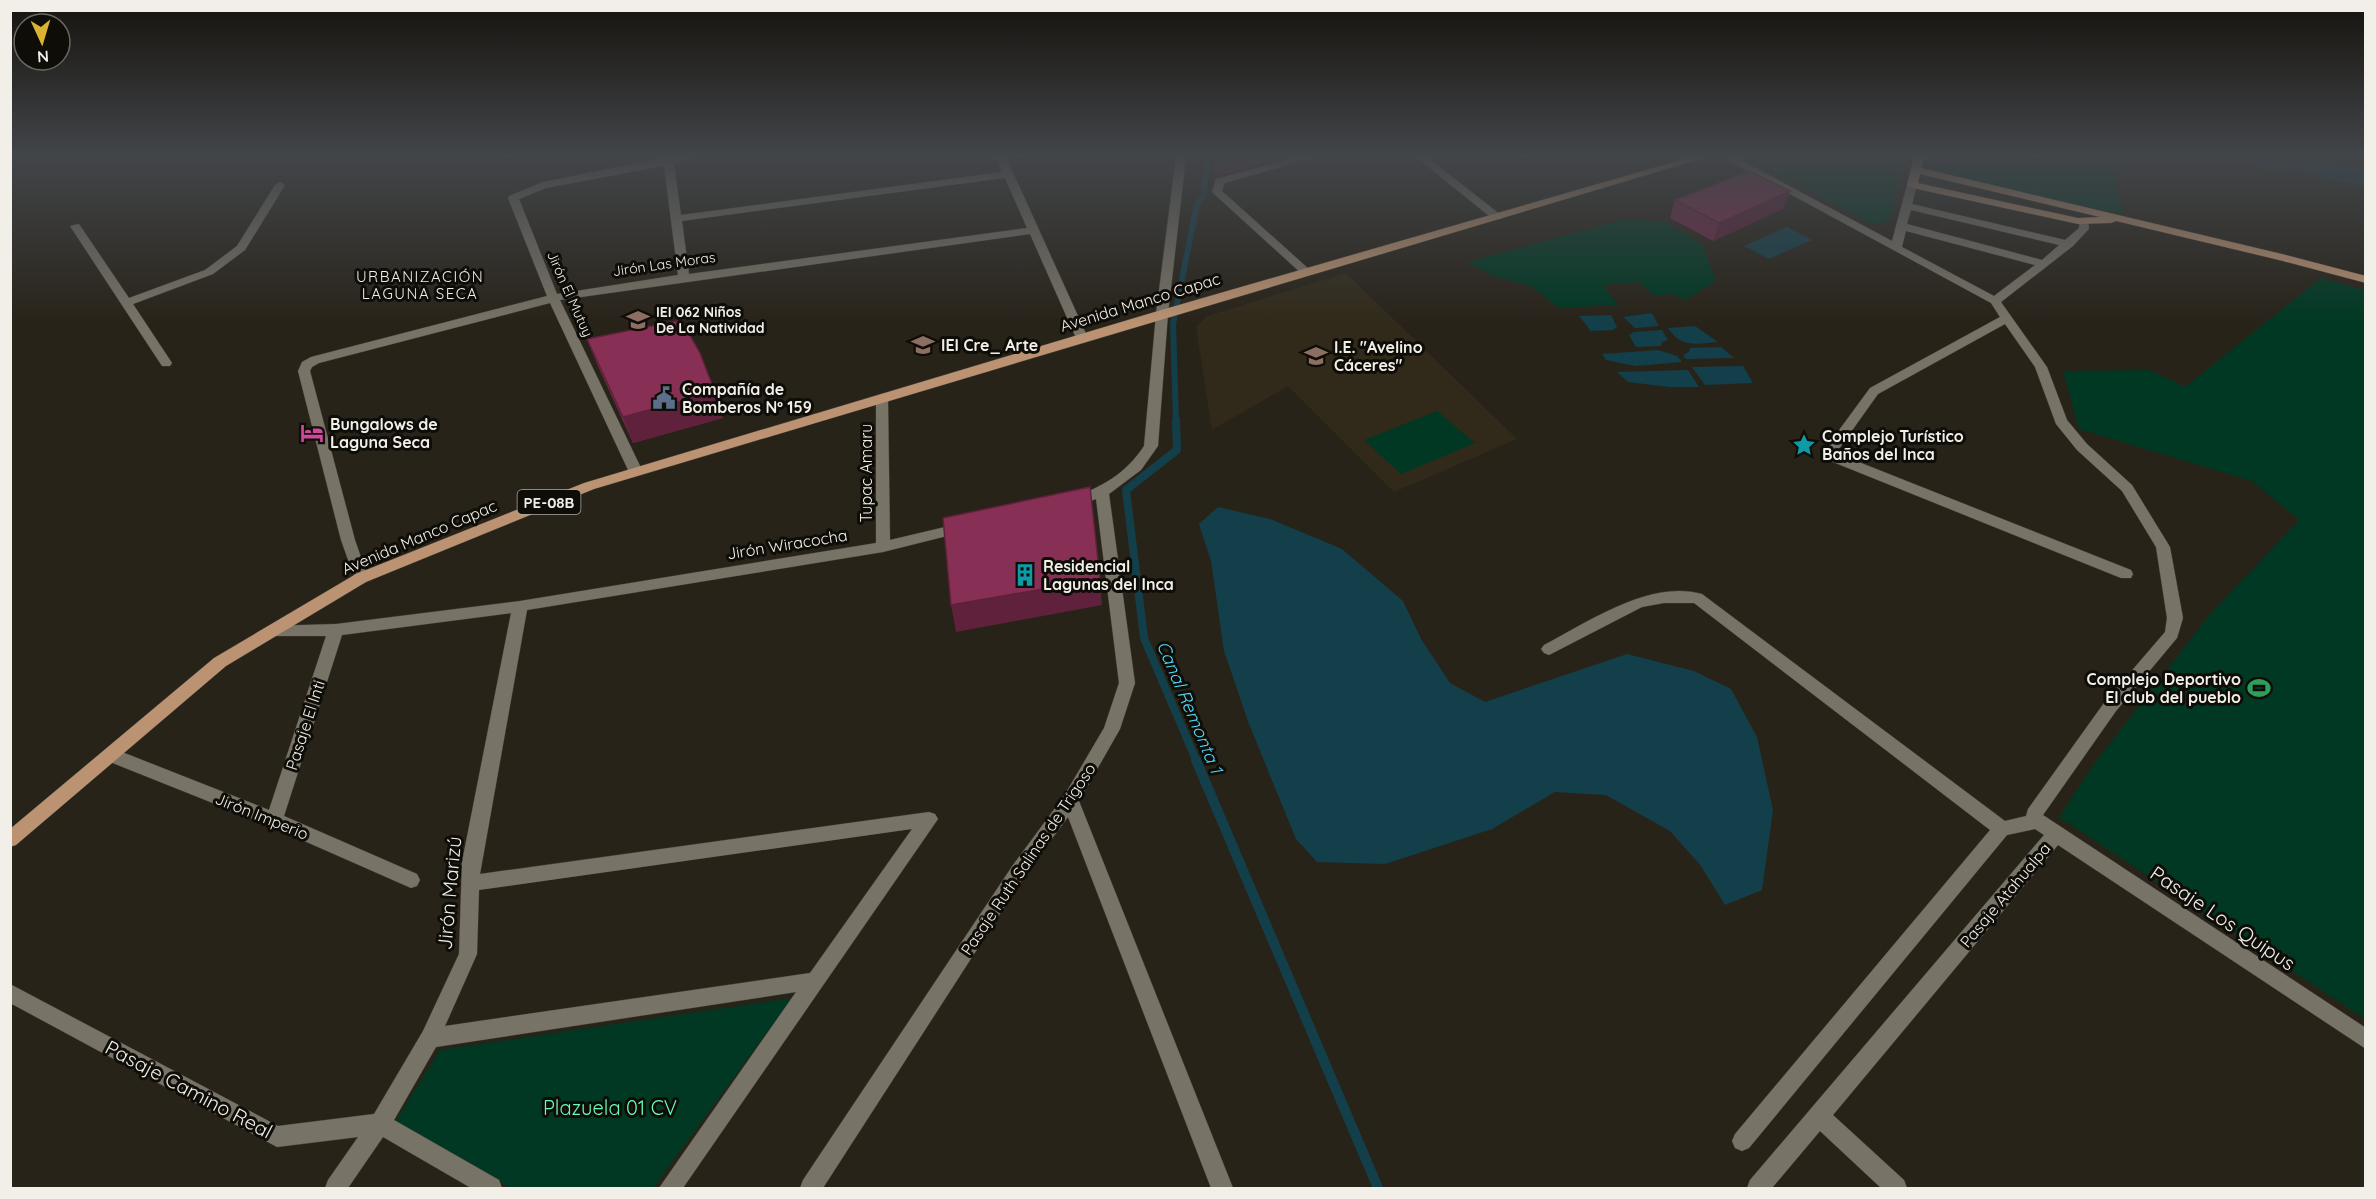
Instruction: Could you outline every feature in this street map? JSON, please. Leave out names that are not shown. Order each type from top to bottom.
[{"type":"main road","name":"Avenida Manco Capac","points":[[10,840],[220,662],[361,578],[589,486],[636,471],[1510,213]]},
{"type":"main road","points":[[2042,213],[2084,222],[2117,220]]},
{"type":"main road","points":[[2101,213],[2117,220],[2282,257],[2366,280]]},
{"type":"street","points":[[126,303],[209,272],[241,248],[263,213]]},
{"type":"street","name":"Jirón El Mutuy","points":[[519,213],[554,297],[636,471]]},
{"type":"street","points":[[675,213],[684,276]]},
{"type":"street","points":[[676,219],[721,213]]},
{"type":"street","points":[[1026,213],[1082,338]]},
{"type":"street","points":[[1063,505],[1102,493],[1127,478],[1141,464],[1151,446],[1176,213]]},
{"type":"street","points":[[1241,213],[1306,272]]},
{"type":"street","points":[[1492,213],[1497,217]]},
{"type":"street","name":"Pasaje Atahualpa","points":[[1758,1188],[2056,834],[2037,821],[2034,814],[2110,707],[2172,634],[2175,618],[2163,547],[2127,488],[2082,447],[2061,421],[2041,367],[1995,301],[1831,213]]},
{"type":"street","points":[[1896,248],[1904,213]]},
{"type":"street","points":[[1936,213],[2069,244]]},
{"type":"street","points":[[1995,301],[2069,244],[2084,229],[2084,222]]},
{"type":"street","points":[[75,226],[166,363]]},
{"type":"street","points":[[1901,226],[2044,264]]},
{"type":"street","name":"Jirón Las Moras","points":[[361,578],[348,540],[304,371],[306,365],[325,356],[554,297],[684,276],[1034,230]]},
{"type":"street","points":[[2007,318],[1875,391],[1828,455],[2126,574]]},
{"type":"street","name":"Tupac Amaru","points":[[882,398],[882,547]]},
{"type":"street","name":"Pasaje Ruth Salinas de Trigoso","points":[[811,1188],[1019,870],[1070,801],[1112,729],[1127,683],[1102,493]]},
{"type":"street","name":"Jirón Wiracocha","points":[[274,630],[336,630],[520,606],[882,547],[973,526]]},
{"type":"street","points":[[1549,649],[1639,602],[1664,598],[1697,598],[2002,829]]},
{"type":"street","name":"Jirón Marizú","points":[[336,1188],[380,1125],[430,1038],[468,954],[471,862],[520,606]]},
{"type":"street","name":"Pasaje El Inti","points":[[274,820],[336,630]]},
{"type":"street","name":"Jirón Imperio","points":[[111,755],[274,820],[411,880]]},
{"type":"street","points":[[1070,801],[1222,1188]]},
{"type":"street","points":[[470,883],[929,819],[881,891],[813,981],[670,1188]]},
{"type":"street","points":[[1742,1141],[2002,829],[2037,821]]},
{"type":"street","name":"Pasaje Los Quipus","points":[[2056,834],[2366,1040]]},
{"type":"street","points":[[430,1038],[813,981]]},
{"type":"street","name":"Pasaje Camino Real","points":[[10,993],[277,1137],[380,1125]]},
{"type":"street","points":[[1818,1116],[1896,1188]]},
{"type":"street","points":[[380,1125],[491,1188]]},
{"type":"shaded area","name":"I.E. \"Avelino Cáceres\"","points":[[1346,273],[1517,439],[1394,492],[1288,386],[1212,430],[1196,327],[1207,316]]},
{"type":"green space","points":[[1851,213],[1892,213],[1890,221],[1872,224]]},
{"type":"green space","points":[[1626,219],[1664,222],[1702,244],[1716,281],[1686,300],[1672,294],[1655,296],[1638,282],[1603,285],[1618,305],[1559,308],[1530,286],[1493,276],[1467,262]]},
{"type":"green space","name":"Complejo Deportivo El club del pueblo","points":[[2321,278],[2365,290],[2365,1019],[2059,817],[2094,764],[2211,613],[2299,520],[2252,481],[2079,429],[2063,371],[2149,370],[2185,387]]},
{"type":"green space","points":[[1437,411],[1475,443],[1401,474],[1364,440]]},
{"type":"green space","name":"Plazuela 01 CV","points":[[792,998],[653,1188],[510,1188],[395,1122],[440,1050]]},
{"type":"water","points":[[1787,227],[1812,240],[1769,259],[1744,246]]},
{"type":"water","points":[[1652,313],[1659,326],[1635,328],[1623,317]]},
{"type":"water","points":[[1611,315],[1617,327],[1613,330],[1591,331],[1579,316]]},
{"type":"water","points":[[1695,326],[1718,342],[1696,344],[1684,342],[1668,328]]},
{"type":"water","points":[[1662,330],[1668,340],[1662,342],[1661,346],[1636,347],[1629,335],[1634,332]]},
{"type":"water","points":[[1721,347],[1734,358],[1686,359],[1683,355],[1689,352],[1690,348]]},
{"type":"water","points":[[1658,350],[1677,356],[1682,362],[1635,366],[1606,360],[1602,354]]},
{"type":"water","points":[[1743,366],[1753,383],[1705,385],[1692,367]]},
{"type":"water","points":[[1688,370],[1699,387],[1669,387],[1628,382],[1617,372]]},
{"type":"water","points":[[1218,507],[1270,519],[1342,549],[1403,601],[1421,639],[1450,683],[1485,702],[1627,654],[1694,671],[1731,689],[1757,737],[1773,810],[1762,890],[1725,905],[1701,866],[1670,831],[1606,795],[1555,792],[1492,829],[1385,864],[1317,862],[1296,839],[1249,724],[1224,651],[1211,561],[1199,524]]},
{"type":"building","points":[[1700,213],[1741,213],[1719,223]]},
{"type":"building","name":"Compañía de Bomberos Nº 159","points":[[681,320],[700,353],[715,392],[623,417],[587,339]]},
{"type":"building","name":"Residencial Lagunas del Inca","points":[[1090,487],[1100,579],[951,605],[943,518]]},
{"type":"waterway","name":"Canal Remonta 1","points":[[1176,422],[1173,324],[1195,213]]},
{"type":"waterway","name":"Canal Remonta 1","points":[[1176,420],[1177,450],[1126,490],[1144,638],[1197,762]]},
{"type":"waterway","name":"Canal Remonta 1","points":[[1196,760],[1378,1188]]},
{"type":"place","name":"IEI 062 Niños De La Natividad","points":[[638,320]]},
{"type":"place","name":"IEI Cre_ Arte","points":[[923,345]]},
{"type":"place","name":"I.E. \"Avelino Cáceres\"","points":[[1316,356]]},
{"type":"place","name":"Compañía de Bomberos Nº 159","points":[[664,398]]},
{"type":"place","name":"Bungalows de Laguna Seca","points":[[312,433]]},
{"type":"place","name":"Complejo Turístico Baños del Inca","points":[[1804,445]]},
{"type":"place","name":"Residencial Lagunas del Inca","points":[[1025,575]]},
{"type":"place","name":"Complejo Deportivo El club del pueblo","points":[[2259,688]]},
{"type":"district","name":"URBANIZACIÓN LAGUNA SECA","points":[[420,284]]}]
